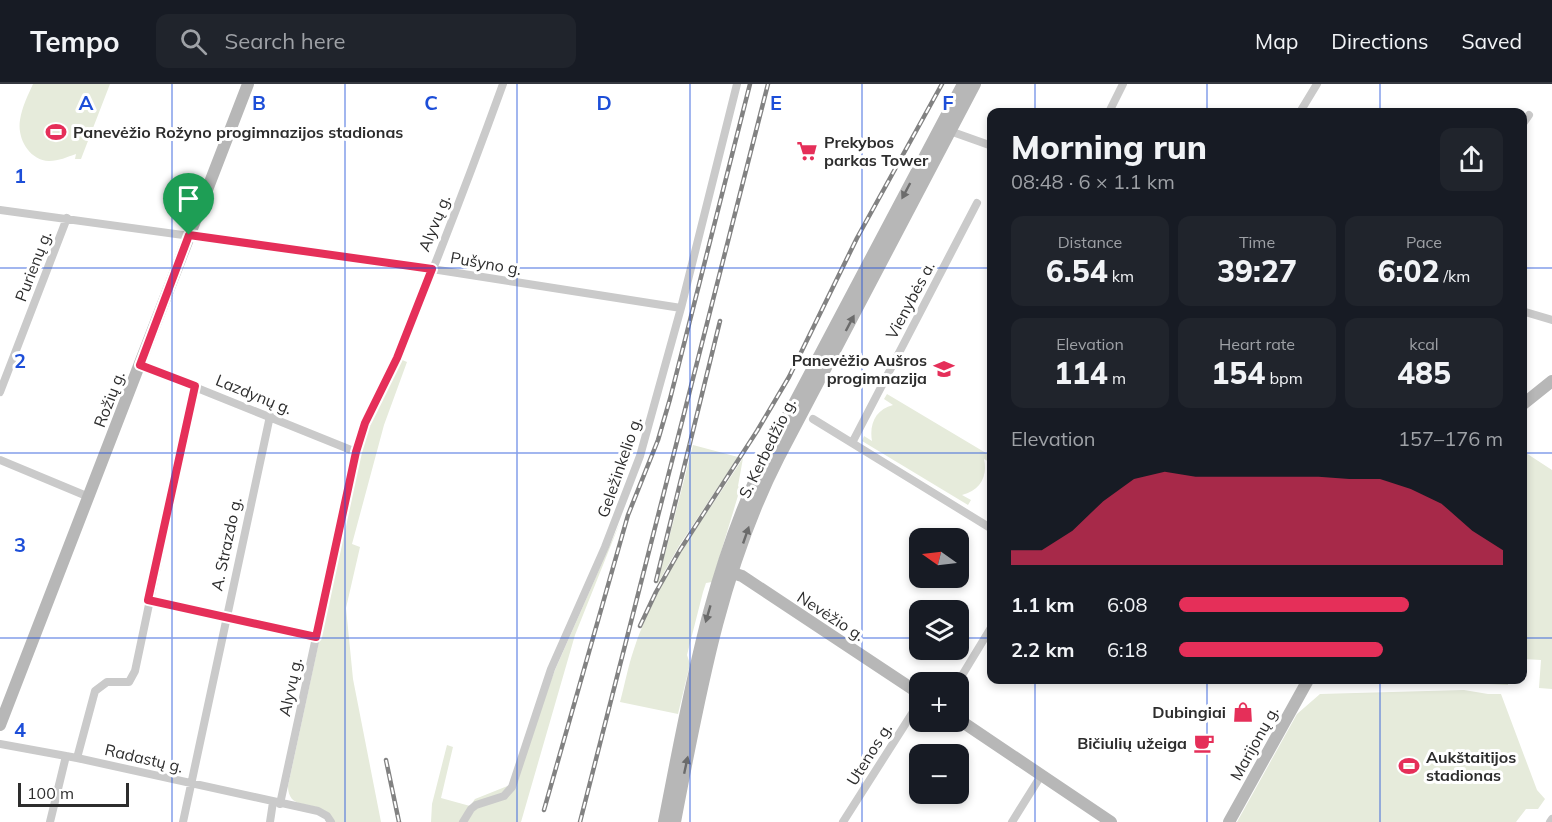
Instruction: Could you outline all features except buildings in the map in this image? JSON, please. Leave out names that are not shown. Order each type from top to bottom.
[{"type":"main road","name":"Rožių g.","points":[[0,725],[248,84]]},
{"type":"main road","name":"S. Kerbedžio g.","points":[[945,129],[963,84]]},
{"type":"main road","name":"S. Kerbedžio g.","points":[[675,822],[740,517],[760,470],[945,129],[975,84]]},
{"type":"main road","points":[[1527,401],[1552,381]]},
{"type":"main road","name":"S. Kerbedžio g.","points":[[664,822],[701,642],[727,571]]},
{"type":"main road","name":"Nevėžio g.","points":[[727,571],[742,576],[909,687]]},
{"type":"main road","name":"Marijonų g.","points":[[1229,822],[1306,684]]},
{"type":"main road","points":[[969,726],[1111,822]]},
{"type":"street","name":"Alyvų g.","points":[[270,822],[277,803],[356,452],[365,423],[397,358],[503,84]]},
{"type":"street","name":"Geležinkelio g.","points":[[463,822],[476,805],[504,796],[512,787],[551,669],[605,547],[640,456],[681,308],[737,84]]},
{"type":"street","points":[[1111,108],[1123,84]]},
{"type":"street","points":[[1302,108],[1317,84]]},
{"type":"street","points":[[945,129],[987,144]]},
{"type":"street","name":"Vienybės a.","points":[[852,443],[977,203]]},
{"type":"street","name":"Pušyno g.","points":[[0,210],[432,269],[681,308]]},
{"type":"street","name":"Purienų g.","points":[[0,392],[67,218]]},
{"type":"street","points":[[1527,312],[1552,320]]},
{"type":"street","name":"Lazdynų g.","points":[[140,365],[356,452]]},
{"type":"street","points":[[77,758],[95,691],[107,682],[129,682],[135,671],[148,600],[195,386]]},
{"type":"street","name":"A. Strazdo g.","points":[[183,822],[270,416]]},
{"type":"street","points":[[813,419],[987,526]]},
{"type":"street","points":[[0,460],[88,497]]},
{"type":"street","points":[[148,600],[316,637]]},
{"type":"street","points":[[964,672],[987,634]]},
{"type":"street","name":"Utenos g.","points":[[843,822],[909,718]]},
{"type":"street","name":"Radastų g.","points":[[0,744],[77,758],[277,803]]},
{"type":"street","points":[[50,822],[66,756]]},
{"type":"street","points":[[1012,822],[1042,774]]},
{"type":"street","points":[[277,803],[323,813],[331,822]]},
{"type":"green space","name":"Panevėžio Rožyno progimnazijos stadionas","points":[[33,84],[110,84],[81,159],[75,159],[76,154],[56,160],[42,160],[26,147],[20,134],[20,120]]},
{"type":"green space","points":[[400,359],[407,362],[384,425],[352,544],[360,547],[346,608],[353,679],[381,822],[335,822],[325,811],[292,799],[288,786],[359,455],[365,435]]},
{"type":"green space","points":[[887,394],[987,454],[987,461],[984,459],[984,477],[981,482],[974,490],[962,495],[971,500],[968,505],[862,441],[864,436],[872,441],[875,418],[882,410],[893,405],[884,399]]},
{"type":"green space","points":[[693,445],[738,457],[679,546],[657,585]]},
{"type":"green space","points":[[1527,454],[1552,470],[1552,689],[1539,688],[1541,660],[1527,659]]},
{"type":"green space","points":[[743,458],[738,486],[740,489],[712,582],[706,583],[703,592],[687,655],[690,664],[678,714],[620,702],[634,649],[655,598],[683,550]]},
{"type":"green space","points":[[621,520],[575,635],[521,822],[431,822],[432,804],[447,745],[453,747],[441,798],[470,806],[475,799],[510,785],[555,670]]},
{"type":"green space","points":[[1464,690],[1501,694],[1537,790],[1545,799],[1538,809],[1526,809],[1516,822],[1237,822],[1297,714],[1320,694]]},
{"type":"railway","points":[[544,810],[628,515],[658,440],[670,399],[750,84]]},
{"type":"railway","points":[[580,822],[768,84]]},
{"type":"railway","points":[[640,626],[680,550],[789,377],[857,238],[942,84]]},
{"type":"railway","points":[[656,581],[720,321]]},
{"type":"railway","points":[[386,760],[399,822]]},
{"type":"place","name":"Panevėžio Rožyno progimnazijos stadionas","points":[[56,132]]},
{"type":"place","name":"Prekybos parkas Tower","points":[[807,151]]},
{"type":"place","name":"Panevėžio Aušros progimnazija","points":[[944,369]]},
{"type":"place","name":"Dubingiai","points":[[1243,712]]},
{"type":"place","name":"Bičiulių užeiga","points":[[1204,743]]},
{"type":"place","name":"Aukštaitijos stadionas","points":[[1409,766]]},
{"type":"route","points":[[189,235],[432,269],[397,358],[365,423],[356,452],[316,637],[148,600],[195,386],[140,365],[189,235]]}]
